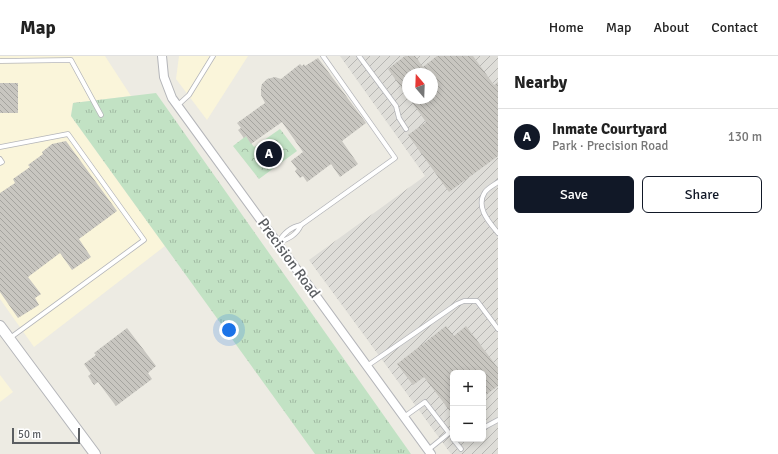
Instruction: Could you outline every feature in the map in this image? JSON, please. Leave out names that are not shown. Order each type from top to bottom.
[{"type":"street","name":"Precision Road","points":[[162,56],[164,77],[172,98],[429,452]]},
{"type":"street","points":[[0,326],[95,454]]},
{"type":"lane","points":[[178,105],[189,95],[213,56]]},
{"type":"lane","points":[[278,243],[287,240],[298,231],[301,225],[395,158],[323,56]]},
{"type":"lane","points":[[359,56],[396,106],[398,118],[406,129]]},
{"type":"lane","points":[[0,61],[71,60],[101,115]]},
{"type":"lane","points":[[0,147],[68,134],[144,240],[10,339]]},
{"type":"lane","points":[[0,159],[2,162],[0,163]]},
{"type":"lane","points":[[498,182],[486,191],[483,198],[482,207],[484,217],[498,233]]},
{"type":"lane","points":[[367,366],[464,300],[477,301],[498,329]]},
{"type":"lane","points":[[404,417],[425,402],[449,433],[429,452]]},
{"type":"lane","points":[[486,426],[498,420]]},
{"type":"lane","points":[[455,442],[461,449]]},
{"type":"shaded area","points":[[0,56],[105,56],[131,96],[73,103],[71,116],[165,246],[34,347],[0,299]]},
{"type":"shaded area","points":[[179,56],[248,56],[207,120],[176,79]]},
{"type":"shaded area","points":[[340,56],[498,56],[498,454],[451,454],[309,260],[425,176]]},
{"type":"shaded area","points":[[0,375],[13,392],[0,402]]},
{"type":"green space","points":[[156,93],[411,454],[315,454],[71,116],[73,103]]},
{"type":"green space","points":[[280,129],[297,151],[259,179],[233,146],[246,136],[254,147]]},
{"type":"building","points":[[405,56],[415,56],[423,67],[437,56],[473,56],[494,85],[498,82],[498,156],[449,192],[408,135],[426,122],[413,104],[438,104],[438,68],[402,68],[402,89],[388,69]]},
{"type":"building","points":[[318,58],[366,123],[342,141],[358,164],[340,177],[331,164],[307,182],[303,176],[300,178],[295,171],[297,169],[291,161],[303,152],[282,122],[251,144],[246,136],[244,138],[238,130],[241,128],[237,123],[265,103],[261,95],[261,88],[262,84],[267,79],[275,77],[281,79],[300,64],[302,66],[304,64],[305,66]]},
{"type":"building","points":[[0,83],[18,83],[18,113],[0,113]]},
{"type":"building","points":[[66,141],[117,211],[79,239],[91,257],[72,270],[60,253],[28,277],[41,294],[35,298],[39,305],[18,318],[0,292],[0,193],[15,183],[13,179],[30,167],[28,165],[43,154],[42,152],[52,144]]},
{"type":"building","points":[[446,326],[454,336],[466,326],[498,368],[498,386],[486,395],[486,370],[450,370],[450,411],[424,377],[413,385],[397,364]]},
{"type":"building","points":[[127,328],[156,366],[148,373],[152,379],[116,406],[98,382],[94,385],[88,376],[91,374],[84,364],[96,355],[94,353]]},
{"type":"place","name":"Inmate Courtyard","points":[[269,154]]}]
